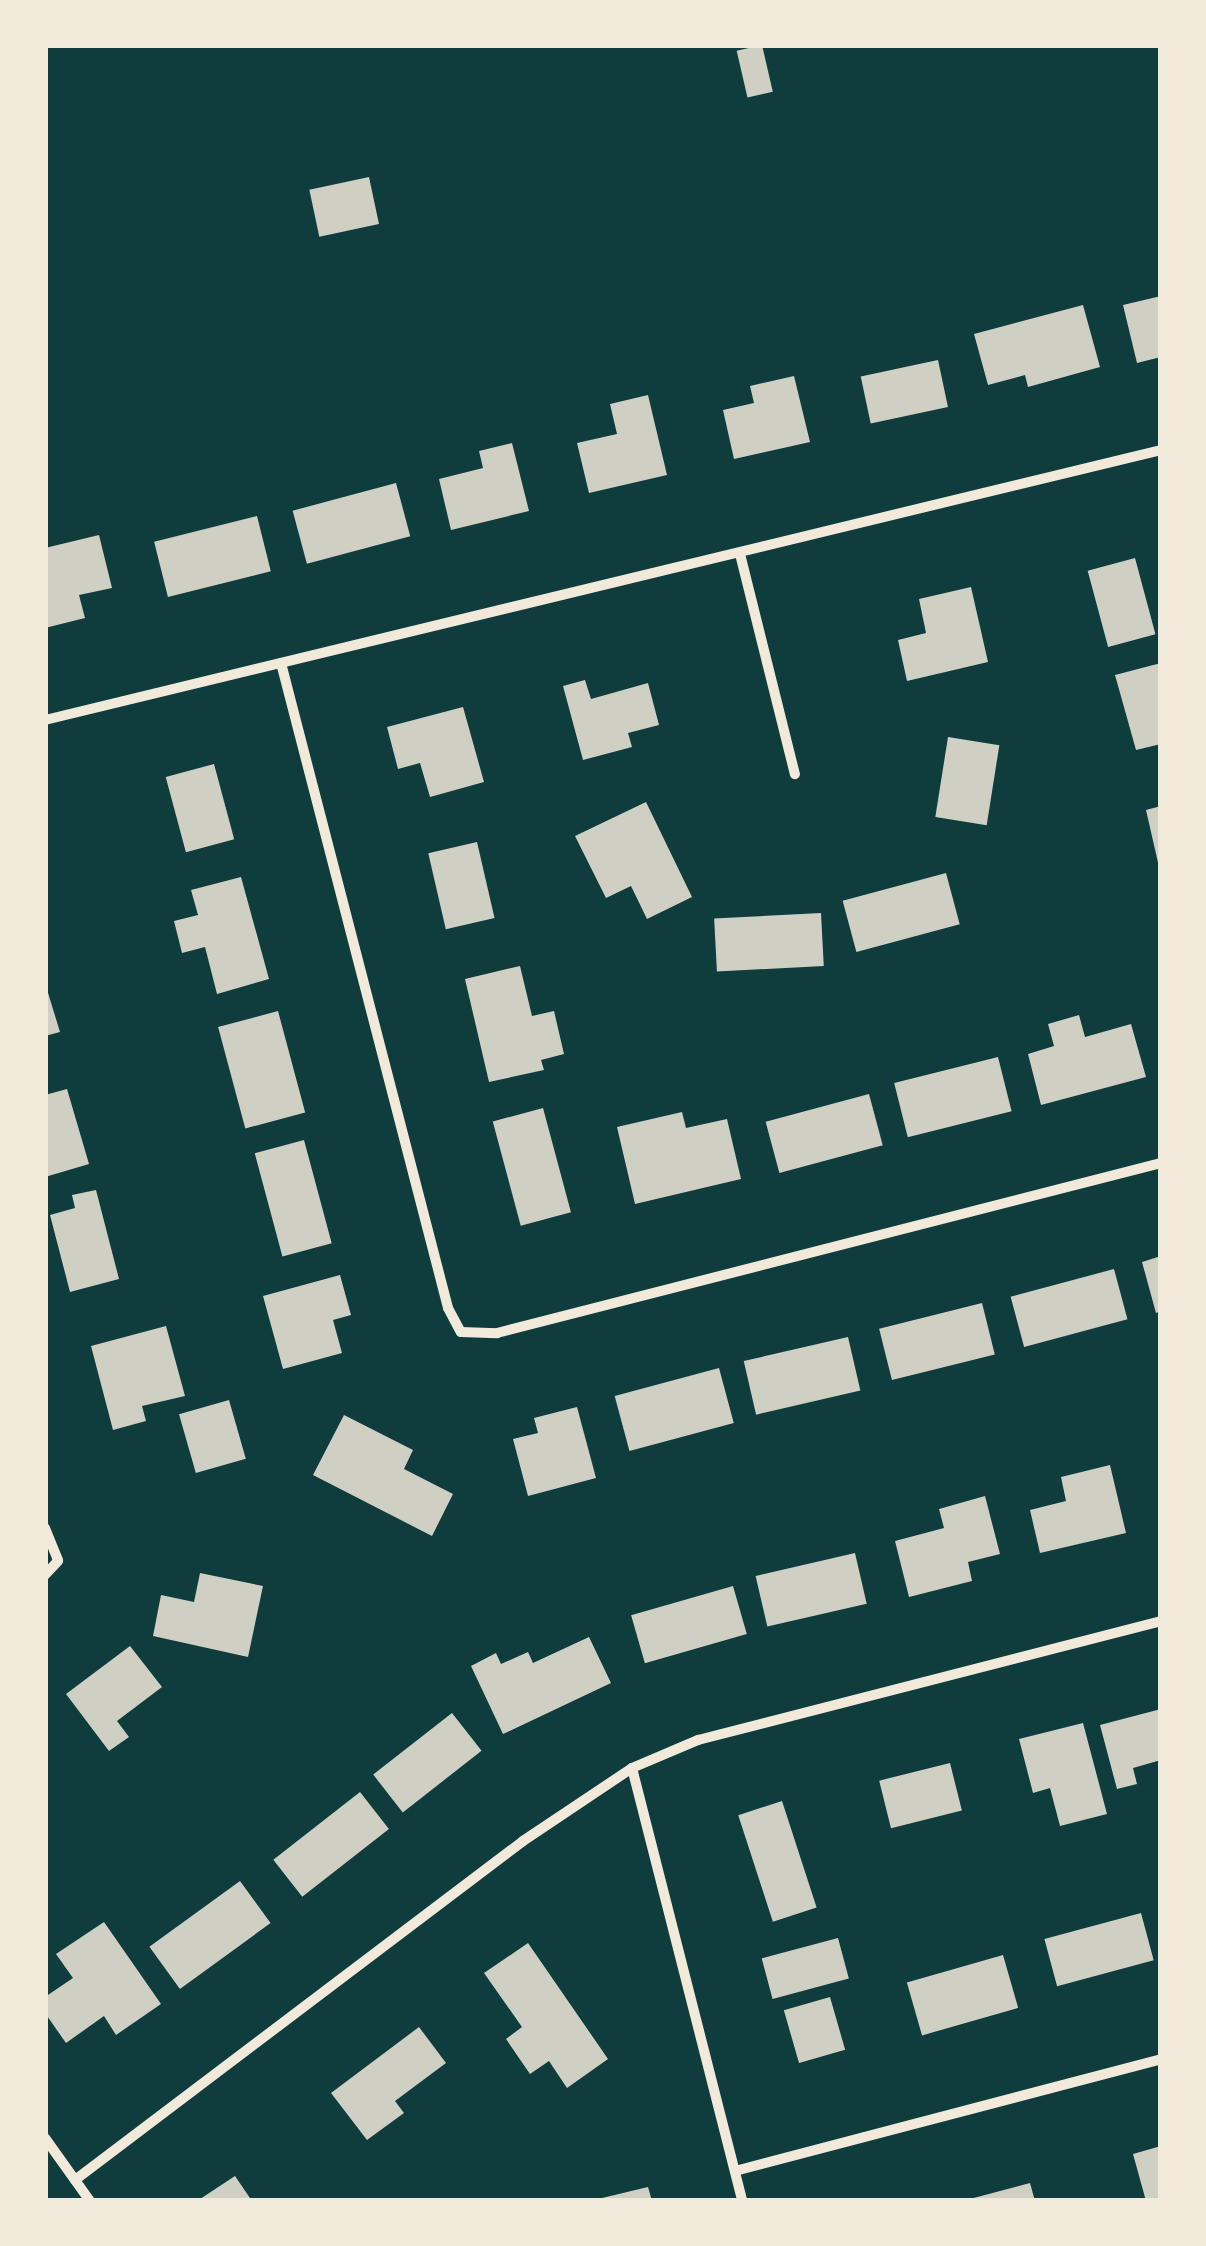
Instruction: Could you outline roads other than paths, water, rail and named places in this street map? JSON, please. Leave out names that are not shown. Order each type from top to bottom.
[{"type":"street","points":[[45,720],[1161,450]]},
{"type":"street","points":[[740,554],[795,774]]},
{"type":"street","points":[[281,663],[448,1308],[462,1332],[497,1332],[1161,1163]]},
{"type":"street","points":[[45,1528],[58,1561],[45,1575]]},
{"type":"street","points":[[76,2180],[523,1840],[632,1768],[698,1740],[1161,1621]]},
{"type":"street","points":[[632,1768],[742,2201]]},
{"type":"street","points":[[734,2171],[1161,2058]]},
{"type":"street","points":[[45,2138],[90,2201]]}]
